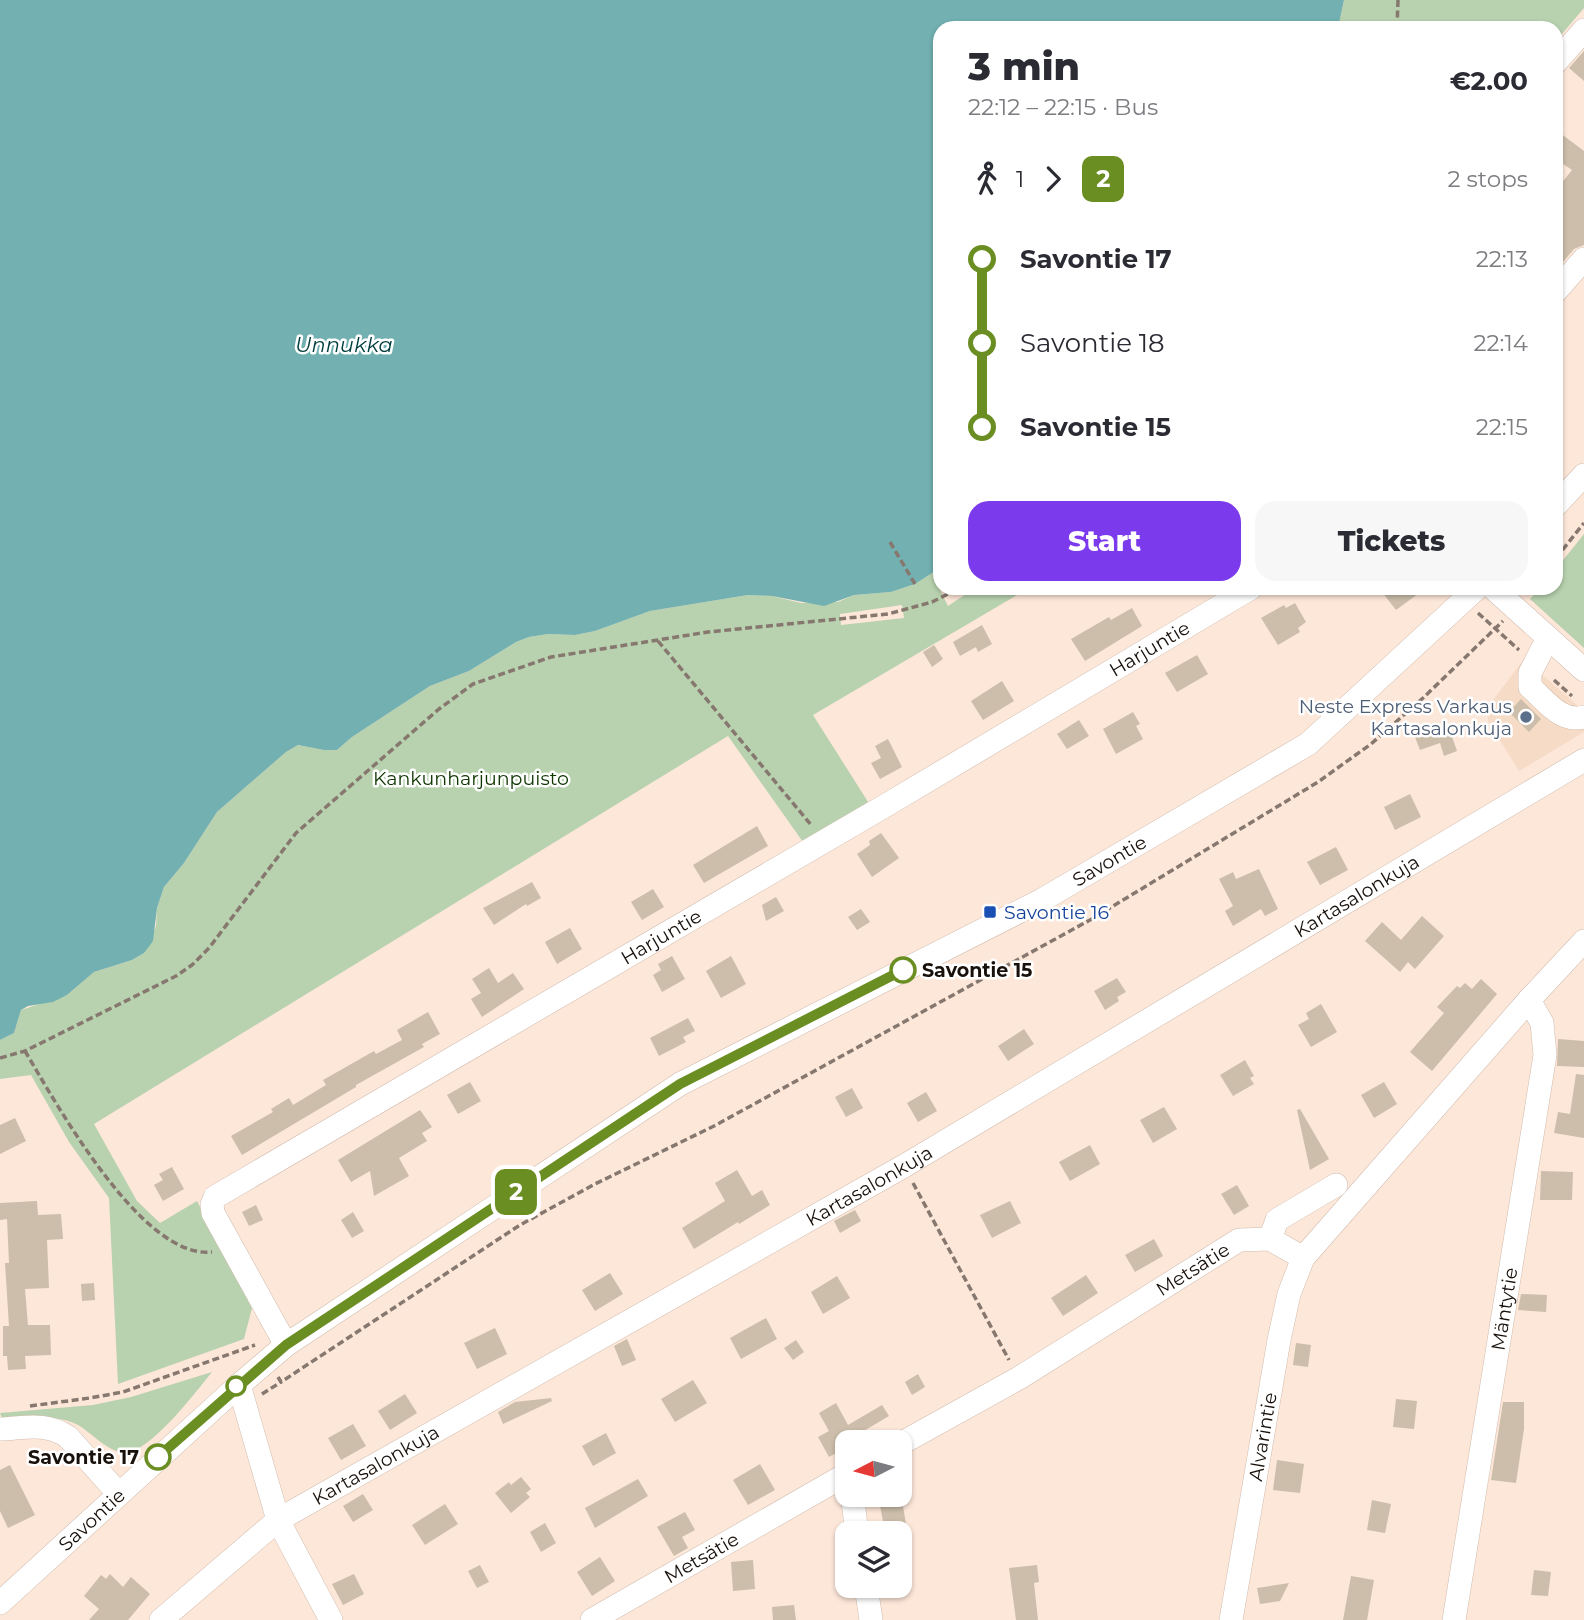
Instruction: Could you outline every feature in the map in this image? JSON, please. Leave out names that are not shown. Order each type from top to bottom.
[{"type":"street","points":[[1563,54],[1584,30]]},
{"type":"street","points":[[1563,283],[1584,259]]},
{"type":"street","points":[[1563,498],[1584,475]]},
{"type":"street","name":"Harjuntie","points":[[286,1345],[213,1213],[215,1197],[825,841],[1239,595]]},
{"type":"street","name":"Savontie","points":[[0,1603],[118,1493],[286,1345],[680,1084],[1042,900],[1308,744],[1469,595]]},
{"type":"street","points":[[1500,595],[1584,670]]},
{"type":"street","points":[[1548,638],[1530,673],[1530,687],[1560,715],[1572,718],[1579,707]]},
{"type":"street","name":"Kartasalonkuja","points":[[161,1620],[278,1520],[904,1166],[1584,760]]},
{"type":"street","points":[[1336,1185],[1277,1220],[1270,1239],[1303,1258],[1584,941]]},
{"type":"street","name":"Mäntytie","points":[[1454,1620],[1545,1055],[1542,1023],[1529,1000]]},
{"type":"street","name":"Metsätie","points":[[912,1437],[1019,1378],[1239,1240],[1270,1239]]},
{"type":"street","name":"Alvarintie","points":[[1231,1620],[1279,1340],[1289,1294],[1303,1258]]},
{"type":"street","points":[[239,1384],[278,1520],[331,1620]]},
{"type":"street","points":[[0,1429],[48,1426],[58,1430],[68,1437],[118,1493]]},
{"type":"street","name":"Metsätie","points":[[592,1620],[835,1481]]},
{"type":"street","points":[[868,1598],[871,1620]]},
{"type":"path","points":[[1397,21],[1398,0]]},
{"type":"path","points":[[1563,549],[1584,523]]},
{"type":"path","points":[[890,542],[915,583]]},
{"type":"path","points":[[0,1058],[25,1051],[176,976],[192,965],[209,948],[296,833],[439,709],[473,684],[551,657],[708,632],[888,614],[932,602],[946,595]]},
{"type":"path","points":[[1471,595],[1496,630],[1579,707]]},
{"type":"path","points":[[26,1406],[123,1392],[255,1345],[281,1382],[520,1225],[595,1184],[715,1126],[1090,920],[1318,782],[1371,744],[1496,630],[1514,608]]},
{"type":"path","points":[[657,640],[825,841]]},
{"type":"path","points":[[25,1051],[108,1182],[137,1212],[170,1240],[194,1251],[209,1253],[230,1248]]},
{"type":"path","points":[[904,1166],[1019,1378]]},
{"type":"shaded area","points":[[1524,659],[1584,711],[1584,732],[1519,771],[1488,721],[1487,708]]},
{"type":"green space","points":[[1344,0],[1584,0],[1584,8],[1563,33],[1563,21],[1340,21]]},
{"type":"green space","points":[[1584,534],[1584,648],[1530,599],[1534,595],[1563,595],[1563,560]]},
{"type":"green space","name":"Kankunharjunpuisto","points":[[933,572],[933,595],[942,595],[948,606],[964,595],[1017,595],[813,715],[870,805],[803,842],[728,736],[94,1124],[137,1201],[160,1223],[197,1201],[252,1308],[244,1339],[118,1384],[109,1198],[69,1142],[31,1075],[0,1079],[0,1040],[14,1033],[21,1010],[67,995],[94,972],[132,960],[144,953],[156,926],[157,908],[164,887],[184,863],[217,812],[286,752],[298,745],[337,750],[352,737],[430,686],[469,671],[529,637],[548,634],[575,635],[595,631],[650,611],[748,595],[772,596],[801,603],[838,602],[854,595],[891,592],[915,584]],"holes":[[[902,605],[904,618],[841,625],[840,614]]]},
{"type":"green space","points":[[212,1372],[164,1428],[132,1451],[116,1451],[71,1422],[46,1418],[2,1418],[0,1413],[93,1405],[131,1397]]},
{"type":"water","name":"Unnukka","points":[[0,0],[1344,0],[1340,21],[933,21],[933,572],[915,584],[891,592],[854,595],[824,606],[772,596],[748,595],[650,611],[595,631],[575,635],[548,634],[529,637],[469,671],[430,686],[352,737],[337,750],[298,745],[286,752],[217,812],[184,863],[164,887],[157,908],[153,941],[144,953],[132,960],[94,972],[67,995],[53,1002],[28,1006],[21,1010],[14,1033],[0,1040]]},
{"type":"building","points":[[1584,51],[1584,81],[1569,68]]},
{"type":"building","points":[[1563,135],[1584,151],[1584,245],[1574,249],[1563,262],[1563,181],[1572,170],[1563,164]]},
{"type":"building","points":[[1384,595],[1416,595],[1396,610]]},
{"type":"building","points":[[1295,603],[1306,622],[1298,628],[1300,632],[1278,645],[1261,618],[1284,605],[1286,608]]},
{"type":"building","points":[[1132,608],[1142,626],[1085,661],[1071,639],[1109,617],[1111,620]]},
{"type":"building","points":[[982,625],[992,644],[978,652],[976,647],[960,656],[953,642]]},
{"type":"building","points":[[934,645],[943,659],[932,667],[923,652]]},
{"type":"building","points":[[1197,655],[1208,674],[1177,692],[1165,673]]},
{"type":"building","points":[[1002,681],[1014,701],[983,720],[971,701]]},
{"type":"building","points":[[1521,699],[1541,719],[1529,732],[1509,712]]},
{"type":"building","points":[[1133,712],[1140,724],[1136,726],[1143,739],[1116,754],[1103,729]]},
{"type":"building","points":[[1079,720],[1089,736],[1067,749],[1057,734]]},
{"type":"building","points":[[1448,725],[1457,751],[1444,756],[1440,743],[1420,750],[1415,737]]},
{"type":"building","points":[[888,739],[902,767],[880,779],[871,763],[881,758],[875,746]]},
{"type":"building","points":[[1410,794],[1421,817],[1395,830],[1384,807]]},
{"type":"building","points":[[757,826],[768,846],[704,883],[693,865]]},
{"type":"building","points":[[881,833],[899,858],[872,877],[857,854]]},
{"type":"building","points":[[1336,847],[1348,870],[1320,885],[1307,862]]},
{"type":"building","points":[[1259,869],[1278,909],[1265,916],[1261,909],[1233,926],[1225,911],[1233,906],[1219,879],[1233,872],[1236,879]]},
{"type":"building","points":[[532,882],[541,898],[527,906],[526,904],[494,925],[483,908]]},
{"type":"building","points":[[653,889],[664,907],[642,920],[631,902]]},
{"type":"building","points":[[776,897],[784,911],[766,921],[762,905]]},
{"type":"building","points":[[861,909],[870,922],[857,930],[848,917]]},
{"type":"building","points":[[1422,916],[1444,936],[1415,969],[1408,962],[1400,972],[1365,941],[1382,922],[1401,940]]},
{"type":"building","points":[[570,928],[582,949],[557,964],[545,942]]},
{"type":"building","points":[[672,956],[685,979],[662,992],[653,975],[661,970],[658,964]]},
{"type":"building","points":[[731,956],[746,984],[721,998],[706,971]]},
{"type":"building","points":[[489,968],[498,983],[513,973],[524,989],[482,1017],[471,999],[481,993],[472,979]]},
{"type":"building","points":[[1117,978],[1126,992],[1117,997],[1119,1001],[1105,1010],[1094,991]]},
{"type":"building","points":[[1481,979],[1497,994],[1432,1071],[1410,1052],[1444,1013],[1437,1007],[1457,986],[1460,988],[1465,983],[1472,989]]},
{"type":"building","points":[[1321,1004],[1337,1032],[1311,1047],[1298,1025],[1309,1019],[1306,1013]]},
{"type":"building","points":[[428,1012],[440,1034],[422,1044],[424,1047],[242,1155],[231,1136],[273,1112],[271,1109],[289,1098],[293,1105],[326,1085],[323,1080],[374,1051],[376,1054],[402,1040],[397,1030]]},
{"type":"building","points":[[688,1018],[695,1031],[683,1037],[686,1042],[659,1056],[650,1038]]},
{"type":"building","points":[[1024,1029],[1034,1044],[1008,1061],[998,1046]]},
{"type":"building","points":[[1558,1039],[1584,1041],[1584,1067],[1557,1066]]},
{"type":"building","points":[[1245,1060],[1254,1076],[1250,1078],[1254,1084],[1233,1096],[1220,1075]]},
{"type":"building","points":[[1576,1074],[1584,1075],[1584,1138],[1554,1133],[1558,1112],[1570,1114]]},
{"type":"building","points":[[470,1082],[481,1101],[458,1114],[447,1095]]},
{"type":"building","points":[[1384,1082],[1397,1104],[1374,1118],[1361,1095]]},
{"type":"building","points":[[852,1088],[863,1108],[846,1117],[835,1097]]},
{"type":"building","points":[[926,1092],[937,1111],[918,1122],[907,1103]]},
{"type":"building","points":[[1164,1107],[1177,1129],[1153,1143],[1140,1120]]},
{"type":"building","points":[[1300,1109],[1329,1159],[1310,1170],[1297,1110]]},
{"type":"building","points":[[420,1110],[432,1127],[422,1133],[427,1141],[399,1158],[409,1176],[374,1196],[370,1171],[351,1182],[338,1160]]},
{"type":"building","points":[[15,1118],[26,1141],[0,1154],[0,1125]]},
{"type":"building","points":[[1090,1145],[1100,1164],[1070,1181],[1059,1162]]},
{"type":"building","points":[[172,1167],[184,1189],[163,1201],[154,1185],[163,1180],[159,1174]]},
{"type":"building","points":[[737,1170],[752,1196],[762,1190],[770,1205],[694,1249],[682,1228],[725,1201],[715,1183]]},
{"type":"building","points":[[1541,1171],[1573,1172],[1572,1200],[1540,1200]]},
{"type":"building","points":[[1237,1185],[1249,1206],[1234,1215],[1221,1194]]},
{"type":"building","points":[[37,1201],[38,1215],[61,1214],[63,1239],[47,1240],[49,1288],[25,1289],[28,1325],[50,1325],[51,1355],[25,1356],[26,1369],[8,1370],[7,1356],[3,1356],[3,1326],[9,1326],[5,1263],[9,1263],[7,1219],[0,1220],[0,1203]]},
{"type":"building","points":[[1010,1201],[1021,1223],[992,1238],[980,1215]]},
{"type":"building","points":[[256,1205],[263,1220],[249,1226],[242,1212]]},
{"type":"building","points":[[855,1210],[861,1221],[840,1233],[834,1221]]},
{"type":"building","points":[[353,1212],[364,1231],[352,1238],[341,1220]]},
{"type":"building","points":[[1154,1239],[1163,1256],[1135,1272],[1125,1255]]},
{"type":"building","points":[[610,1273],[623,1294],[595,1311],[582,1290]]},
{"type":"building","points":[[1086,1275],[1098,1293],[1063,1316],[1051,1298]]},
{"type":"building","points":[[837,1276],[850,1298],[823,1314],[811,1292]]},
{"type":"building","points":[[94,1283],[95,1300],[82,1301],[81,1284]]},
{"type":"building","points":[[1521,1294],[1547,1295],[1546,1312],[1518,1310]]},
{"type":"building","points":[[766,1318],[777,1339],[741,1359],[730,1338]]},
{"type":"building","points":[[495,1328],[507,1354],[477,1369],[464,1343]]},
{"type":"building","points":[[627,1339],[636,1360],[622,1366],[614,1346]]},
{"type":"building","points":[[796,1340],[804,1352],[793,1360],[784,1348]]},
{"type":"building","points":[[1296,1343],[1311,1345],[1308,1367],[1293,1365]]},
{"type":"building","points":[[918,1374],[925,1387],[912,1395],[905,1382]]},
{"type":"building","points":[[693,1380],[707,1403],[675,1422],[661,1399]]},
{"type":"building","points":[[405,1394],[417,1413],[390,1430],[378,1411]]},
{"type":"building","points":[[551,1398],[552,1401],[503,1424],[498,1412],[515,1402]]},
{"type":"building","points":[[1396,1399],[1417,1401],[1414,1429],[1393,1427]]},
{"type":"building","points":[[1503,1402],[1524,1402],[1524,1429],[1516,1483],[1491,1480]]},
{"type":"building","points":[[836,1403],[848,1425],[882,1405],[889,1416],[865,1430],[835,1430],[835,1454],[829,1457],[818,1437],[829,1431],[819,1413]]},
{"type":"building","points":[[353,1424],[366,1446],[341,1460],[328,1438]]},
{"type":"building","points":[[606,1433],[616,1453],[593,1466],[582,1446]]},
{"type":"building","points":[[1277,1460],[1304,1464],[1300,1493],[1273,1490]]},
{"type":"building","points":[[760,1464],[775,1490],[748,1505],[733,1480]]},
{"type":"building","points":[[10,1465],[35,1515],[8,1528],[0,1511],[0,1470]]},
{"type":"building","points":[[521,1477],[531,1489],[526,1493],[530,1497],[511,1513],[495,1493]]},
{"type":"building","points":[[638,1479],[648,1496],[595,1528],[585,1508]]},
{"type":"building","points":[[363,1494],[373,1510],[353,1522],[343,1506]]},
{"type":"building","points":[[1372,1500],[1391,1504],[1385,1533],[1367,1530]]},
{"type":"building","points":[[445,1504],[458,1524],[425,1545],[412,1525]]},
{"type":"building","points":[[880,1507],[903,1507],[906,1521],[883,1521]]},
{"type":"building","points":[[685,1512],[695,1530],[682,1537],[688,1548],[674,1556],[657,1527]]},
{"type":"building","points":[[545,1523],[556,1543],[541,1552],[530,1532]]},
{"type":"building","points":[[600,1557],[615,1581],[592,1596],[577,1572]]},
{"type":"building","points":[[753,1560],[755,1589],[733,1591],[731,1562]]},
{"type":"building","points":[[480,1565],[489,1582],[477,1588],[468,1571]]},
{"type":"building","points":[[1037,1565],[1039,1582],[1034,1583],[1038,1620],[1016,1620],[1009,1568]]},
{"type":"building","points":[[1534,1570],[1551,1572],[1548,1596],[1531,1595]]},
{"type":"building","points":[[110,1574],[123,1587],[131,1577],[150,1594],[128,1620],[89,1620],[99,1609],[84,1596],[101,1575],[106,1579]]},
{"type":"building","points":[[354,1574],[364,1594],[343,1605],[332,1584]]},
{"type":"building","points":[[1351,1576],[1374,1580],[1367,1620],[1343,1620]]},
{"type":"building","points":[[1289,1583],[1280,1601],[1260,1604],[1257,1588]]},
{"type":"building","points":[[794,1605],[796,1620],[773,1620],[772,1607]]},
{"type":"bus line","name":"2","points":[[158,1457],[286,1345],[680,1084],[903,970]]},
{"type":"place","name":"Neste Express Varkaus Kartasalonkuja","points":[[1526,717]]},
{"type":"place","name":"Savontie 16","points":[[990,912]]},
{"type":"place","name":"Savontie 15","points":[[903,970]]},
{"type":"place","name":"Savontie 17","points":[[158,1457]]}]
